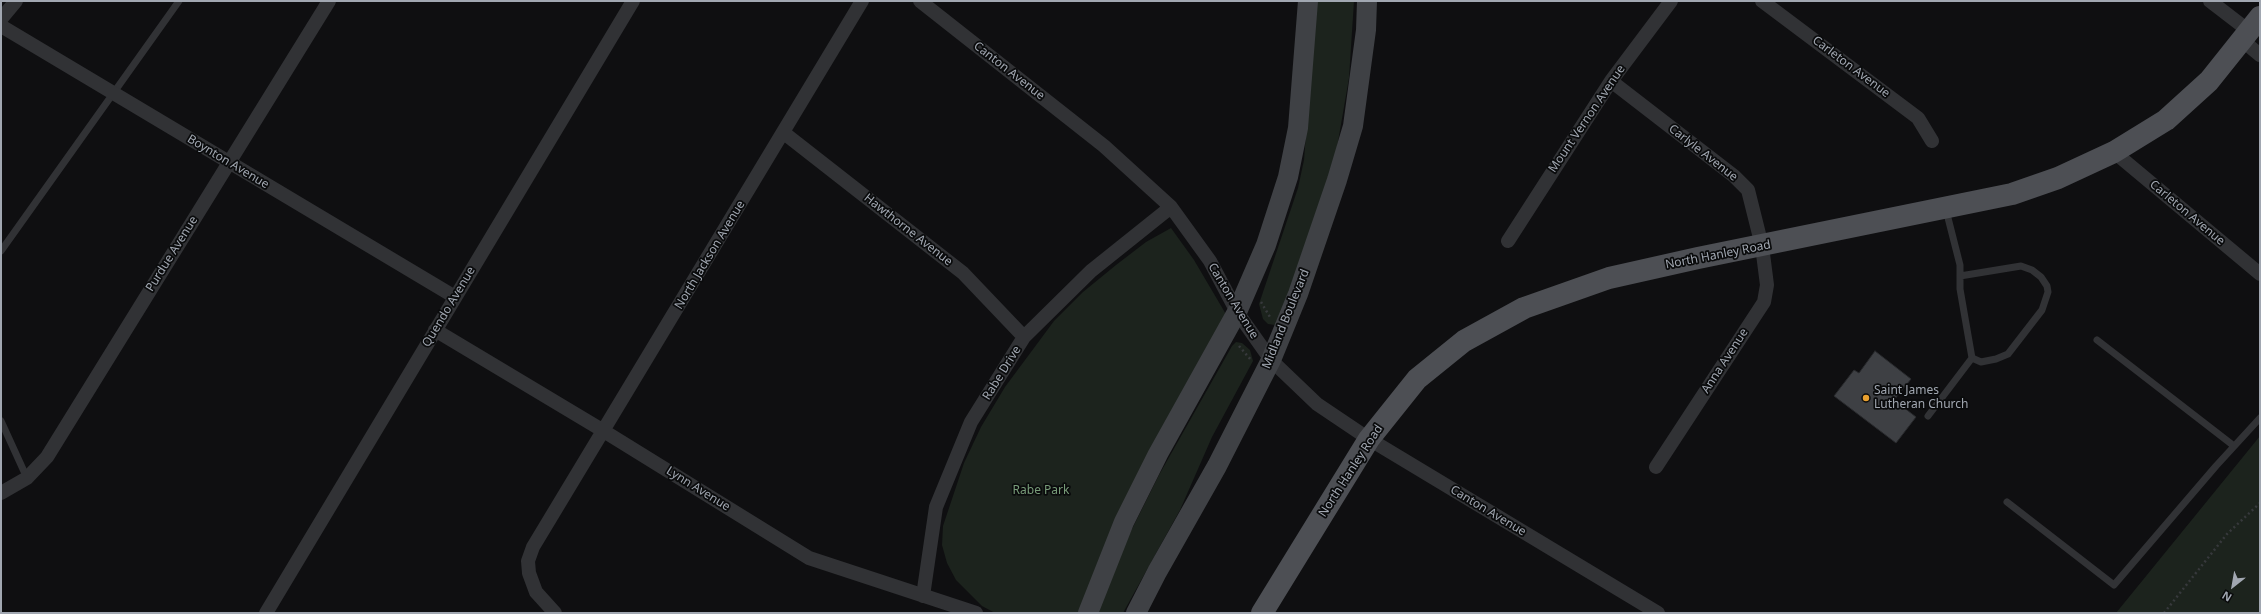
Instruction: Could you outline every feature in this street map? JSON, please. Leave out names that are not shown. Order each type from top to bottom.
[{"type":"main road","points":[[1088,613],[1124,522],[1158,454],[1237,312],[1266,245],[1288,177],[1298,128],[1308,1]]},
{"type":"main road","name":"Midland Boulevard","points":[[1136,613],[1157,572],[1217,466],[1262,361],[1298,294],[1337,180],[1353,126],[1366,30],[1367,1]]},
{"type":"main road","name":"North Hanley Road","points":[[1262,613],[1369,439],[1417,379],[1464,341],[1524,308],[1609,278],[1698,258],[2012,194],[2058,178],[2114,152],[2166,120],[2209,81],[2250,30]]},
{"type":"street","points":[[1,19],[16,1]]},
{"type":"street","name":"Purdue Avenue","points":[[1,493],[27,478],[46,457],[329,1]]},
{"type":"street","name":"Quendo Avenue","points":[[266,613],[633,1]]},
{"type":"street","name":"North Jackson Avenue","points":[[555,613],[536,592],[529,573],[528,561],[533,547],[555,507],[784,133],[862,1]]},
{"type":"street","name":"Canton Avenue","points":[[920,1],[1104,146],[1171,207],[1210,261],[1262,361],[1318,404],[1369,439],[1658,613]]},
{"type":"street","name":"Mount Vernon Avenue","points":[[1508,240],[1611,81],[1671,1]]},
{"type":"street","name":"Carleton Avenue","points":[[1762,1],[1918,118],[1932,141]]},
{"type":"street","points":[[2210,1],[2250,30],[2260,55]]},
{"type":"street","name":"Boynton Avenue","points":[[1,26],[455,297]]},
{"type":"street","name":"Carlyle Avenue","points":[[1611,81],[1734,176],[1748,190],[1762,246]]},
{"type":"street","name":"Hawthorne Avenue","points":[[784,133],[963,274],[1024,337]]},
{"type":"street","name":"Carleton Avenue","points":[[2114,152],[2260,274]]},
{"type":"street","name":"Rabe Drive","points":[[923,596],[936,507],[971,422],[1024,337],[1091,271],[1171,207]]},
{"type":"street","name":"Anna Avenue","points":[[1656,467],[1764,302],[1767,285],[1762,246]]},
{"type":"street","name":"Lynn Avenue","points":[[435,330],[602,430],[809,558],[976,613]]},
{"type":"lane","points":[[1,251],[112,93],[179,1]]},
{"type":"lane","points":[[1928,416],[1972,358],[1960,289],[1960,265],[1946,208]]},
{"type":"lane","points":[[1960,276],[2021,266],[2032,270],[2041,277],[2047,286],[2048,292],[2042,310],[2008,354],[1996,359],[1981,362],[1972,358]]},
{"type":"lane","points":[[2097,340],[2234,446]]},
{"type":"lane","points":[[2007,502],[2114,585],[2260,418]]},
{"type":"lane","points":[[1,421],[27,478]]},
{"type":"path","points":[[1261,302],[1271,319]]},
{"type":"path","points":[[1237,344],[1262,361]]},
{"type":"path","points":[[2164,613],[2228,534],[2260,503]]},
{"type":"green space","points":[[1316,1],[1354,1],[1349,78],[1335,159],[1285,312],[1275,325],[1268,324],[1263,319],[1259,304],[1298,188],[1304,160]]},
{"type":"green space","name":"Rabe Park","points":[[1171,228],[1194,260],[1227,316],[1079,613],[995,613],[982,606],[956,580],[947,563],[942,545],[943,526],[964,463],[981,427],[1005,387],[1054,321],[1083,292],[1116,265],[1146,242]]},
{"type":"green space","points":[[1236,342],[1242,343],[1250,350],[1253,361],[1212,437],[1180,510],[1123,613],[1098,613],[1117,559],[1159,475],[1232,346]]},
{"type":"green space","points":[[2260,436],[2260,613],[2116,613]]},
{"type":"building","name":"Saint James Lutheran Church","points":[[1875,351],[1911,379],[1894,400],[1916,417],[1896,443],[1834,396],[1854,370],[1859,373]]},
{"type":"place","name":"Saint James Lutheran Church","points":[[1866,398]]}]
